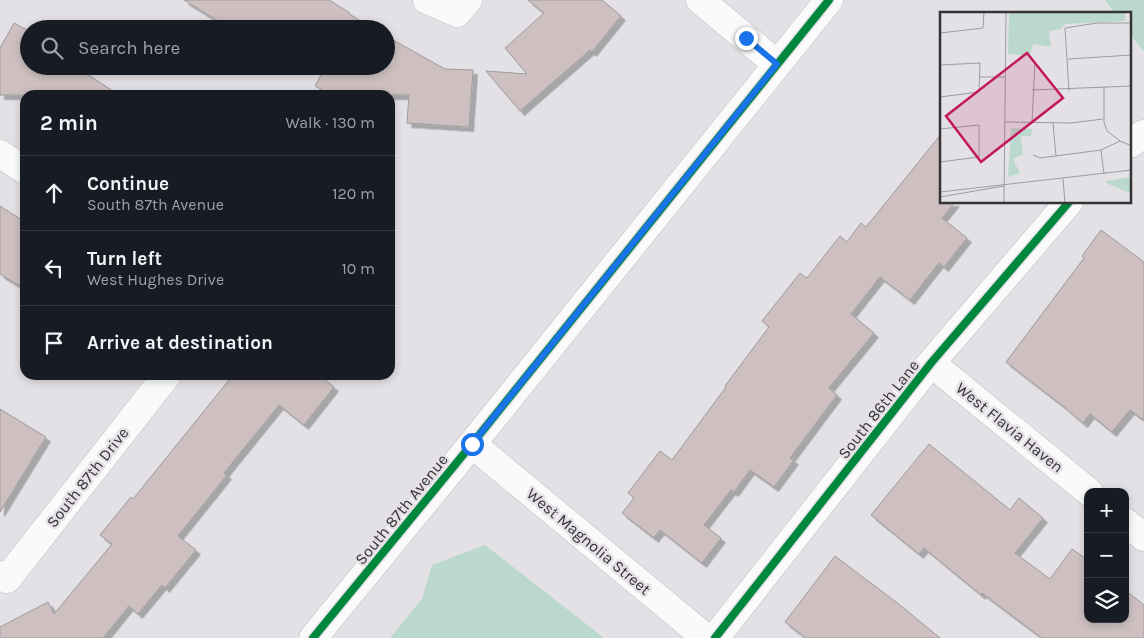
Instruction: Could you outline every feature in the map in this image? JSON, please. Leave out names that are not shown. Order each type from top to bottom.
[{"type":"street","points":[[427,0],[463,6]]},
{"type":"street","points":[[700,0],[777,64]]},
{"type":"street","name":"South 87th Avenue","points":[[313,638],[472,444],[828,0]]},
{"type":"street","points":[[0,154],[20,167]]},
{"type":"street","name":"South 86th Lane","points":[[715,638],[931,363],[1067,204]]},
{"type":"street","name":"West Flavia Haven","points":[[931,363],[1084,488]]},
{"type":"street","name":"South 87th Drive","points":[[3,577],[163,380]]},
{"type":"street","name":"West Magnolia Street","points":[[472,444],[706,638]]},
{"type":"street","points":[[1129,525],[1144,537]]},
{"type":"green space","points":[[1105,0],[1144,0],[1144,52],[1132,37],[1132,12],[1114,12]]},
{"type":"green space","points":[[485,545],[604,638],[390,638],[422,599],[432,565]]},
{"type":"building","points":[[184,0],[329,0],[359,20],[216,20]]},
{"type":"building","points":[[528,0],[602,0],[621,16],[592,52],[590,50],[520,111],[486,71],[527,74],[505,48],[544,13]]},
{"type":"building","points":[[14,23],[20,26],[20,75],[89,75],[111,90],[20,90],[20,95],[0,95],[0,48]]},
{"type":"building","points":[[395,41],[445,69],[473,70],[469,127],[407,123],[409,95],[395,95],[395,90],[323,90],[315,86],[321,75],[395,75]]},
{"type":"building","points":[[940,135],[940,204],[953,204],[942,218],[967,238],[944,267],[939,263],[910,300],[880,277],[851,314],[874,333],[829,388],[837,395],[790,458],[794,460],[774,487],[750,470],[734,492],[731,490],[704,525],[721,538],[702,563],[660,530],[654,538],[622,513],[634,498],[628,493],[660,451],[672,460],[769,327],[762,321],[800,273],[807,278],[840,236],[847,242],[861,223],[866,227]]},
{"type":"building","points":[[0,206],[20,219],[20,286],[0,274]]},
{"type":"building","points":[[1101,230],[1144,262],[1144,420],[1130,410],[1112,432],[1090,414],[1083,423],[1006,362],[1084,258],[1082,256]]},
{"type":"building","points":[[229,380],[325,380],[334,387],[304,425],[279,405],[224,473],[227,475],[178,536],[196,550],[165,588],[162,585],[138,614],[129,606],[103,638],[0,638],[0,627],[48,602],[54,614],[112,544],[100,535],[131,497],[133,499]]},
{"type":"building","points":[[0,409],[46,437],[0,512]]},
{"type":"building","points":[[929,444],[1010,510],[1019,498],[1043,518],[1015,553],[1050,579],[1072,549],[1084,557],[1084,623],[1129,623],[1129,593],[1144,605],[1144,638],[1042,638],[982,593],[981,595],[924,548],[919,554],[871,515]]},
{"type":"building","points":[[835,556],[940,638],[806,638],[785,622]]},
{"type":"cycle path","points":[[313,638],[472,444],[829,0]]},
{"type":"cycle path","points":[[715,638],[931,363],[1067,204]]},
{"type":"route","points":[[472,444],[777,64],[746,38]]}]
